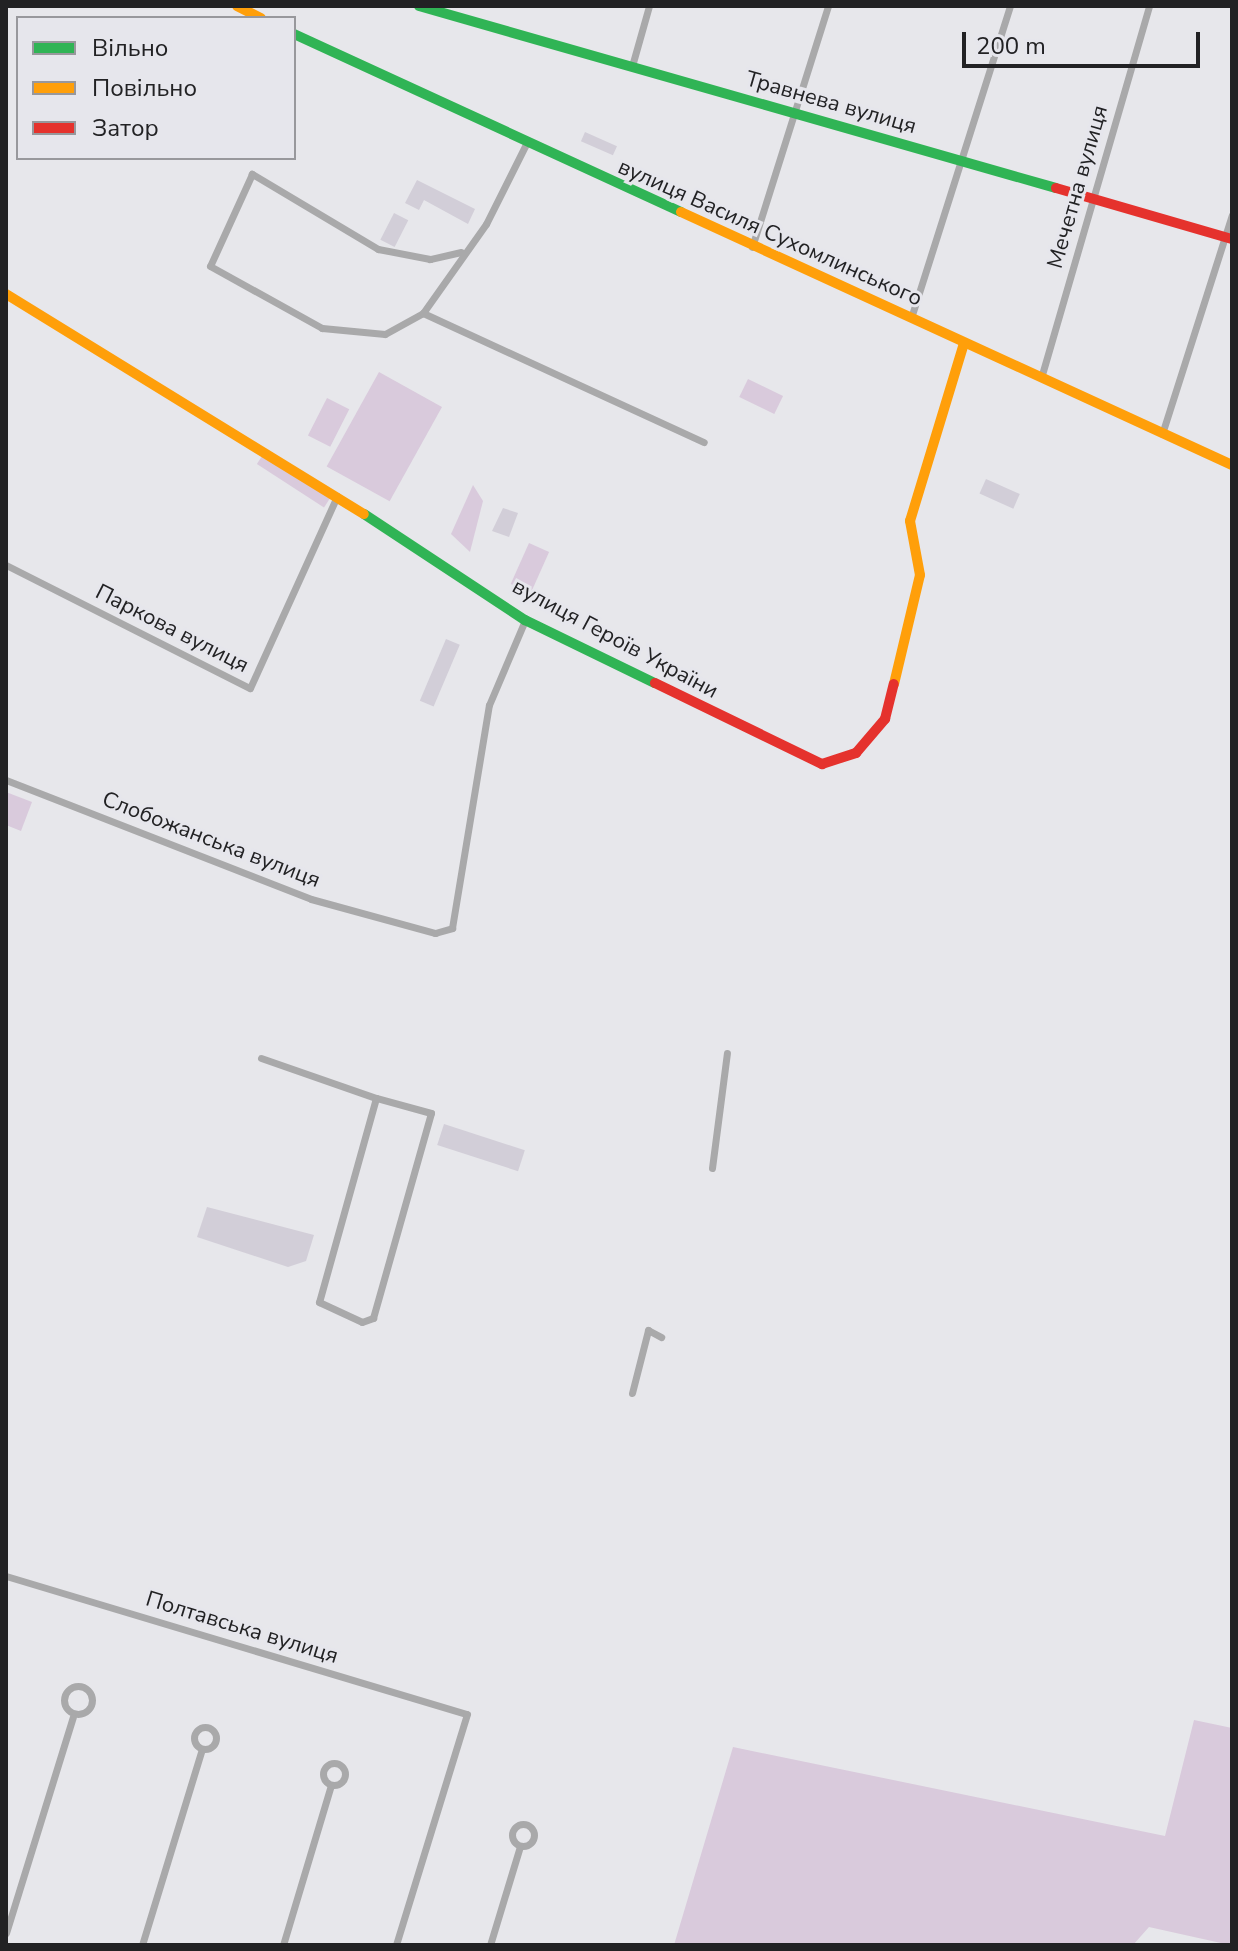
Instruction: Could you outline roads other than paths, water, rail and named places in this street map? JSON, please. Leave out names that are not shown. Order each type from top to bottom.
[{"type":"street","points":[[237,6],[257,16]]},
{"type":"street","name":"Травнева вулиця","points":[[419,6],[1229,238]]},
{"type":"street","points":[[632,66],[649,6]]},
{"type":"street","points":[[752,247],[828,6]]},
{"type":"street","points":[[911,318],[1010,6]]},
{"type":"street","name":"Мечетна вулиця","points":[[1041,378],[1149,6]]},
{"type":"street","name":"вулиця Василя Сухомлинського","points":[[296,35],[526,144],[1232,465]]},
{"type":"street","points":[[461,252],[441,257],[401,258],[368,245],[252,174],[211,258],[215,270],[322,328],[385,334],[423,313],[461,252],[486,224],[526,144]]},
{"type":"street","points":[[1162,434],[1229,238],[1232,215]]},
{"type":"street","points":[[441,257],[450,269]]},
{"type":"street","name":"вулиця Героїв України","points":[[6,294],[143,371],[525,620],[807,761],[846,758],[885,719],[920,575],[910,521],[964,343]]},
{"type":"street","points":[[423,313],[704,442]]},
{"type":"street","name":"Паркова вулиця","points":[[6,565],[250,688],[337,496]]},
{"type":"street","name":"Слобожанська вулиця","points":[[6,780],[311,899],[435,933],[452,928],[489,705],[525,620]]},
{"type":"street","points":[[712,1168],[727,1053]]},
{"type":"street","points":[[261,1058],[376,1098],[431,1113],[373,1318],[354,1322],[319,1302],[376,1098]]},
{"type":"street","points":[[632,1393],[648,1330],[661,1337]]},
{"type":"street","name":"Полтавська вулиця","points":[[6,1576],[467,1714],[396,1945]]},
{"type":"street","points":[[6,1933],[73,1717],[87,1709],[87,1687],[69,1690],[65,1707],[73,1717]]},
{"type":"street","points":[[142,1945],[202,1749]]},
{"type":"street","points":[[283,1945],[331,1785]]},
{"type":"street","points":[[490,1945],[520,1846]]}]
